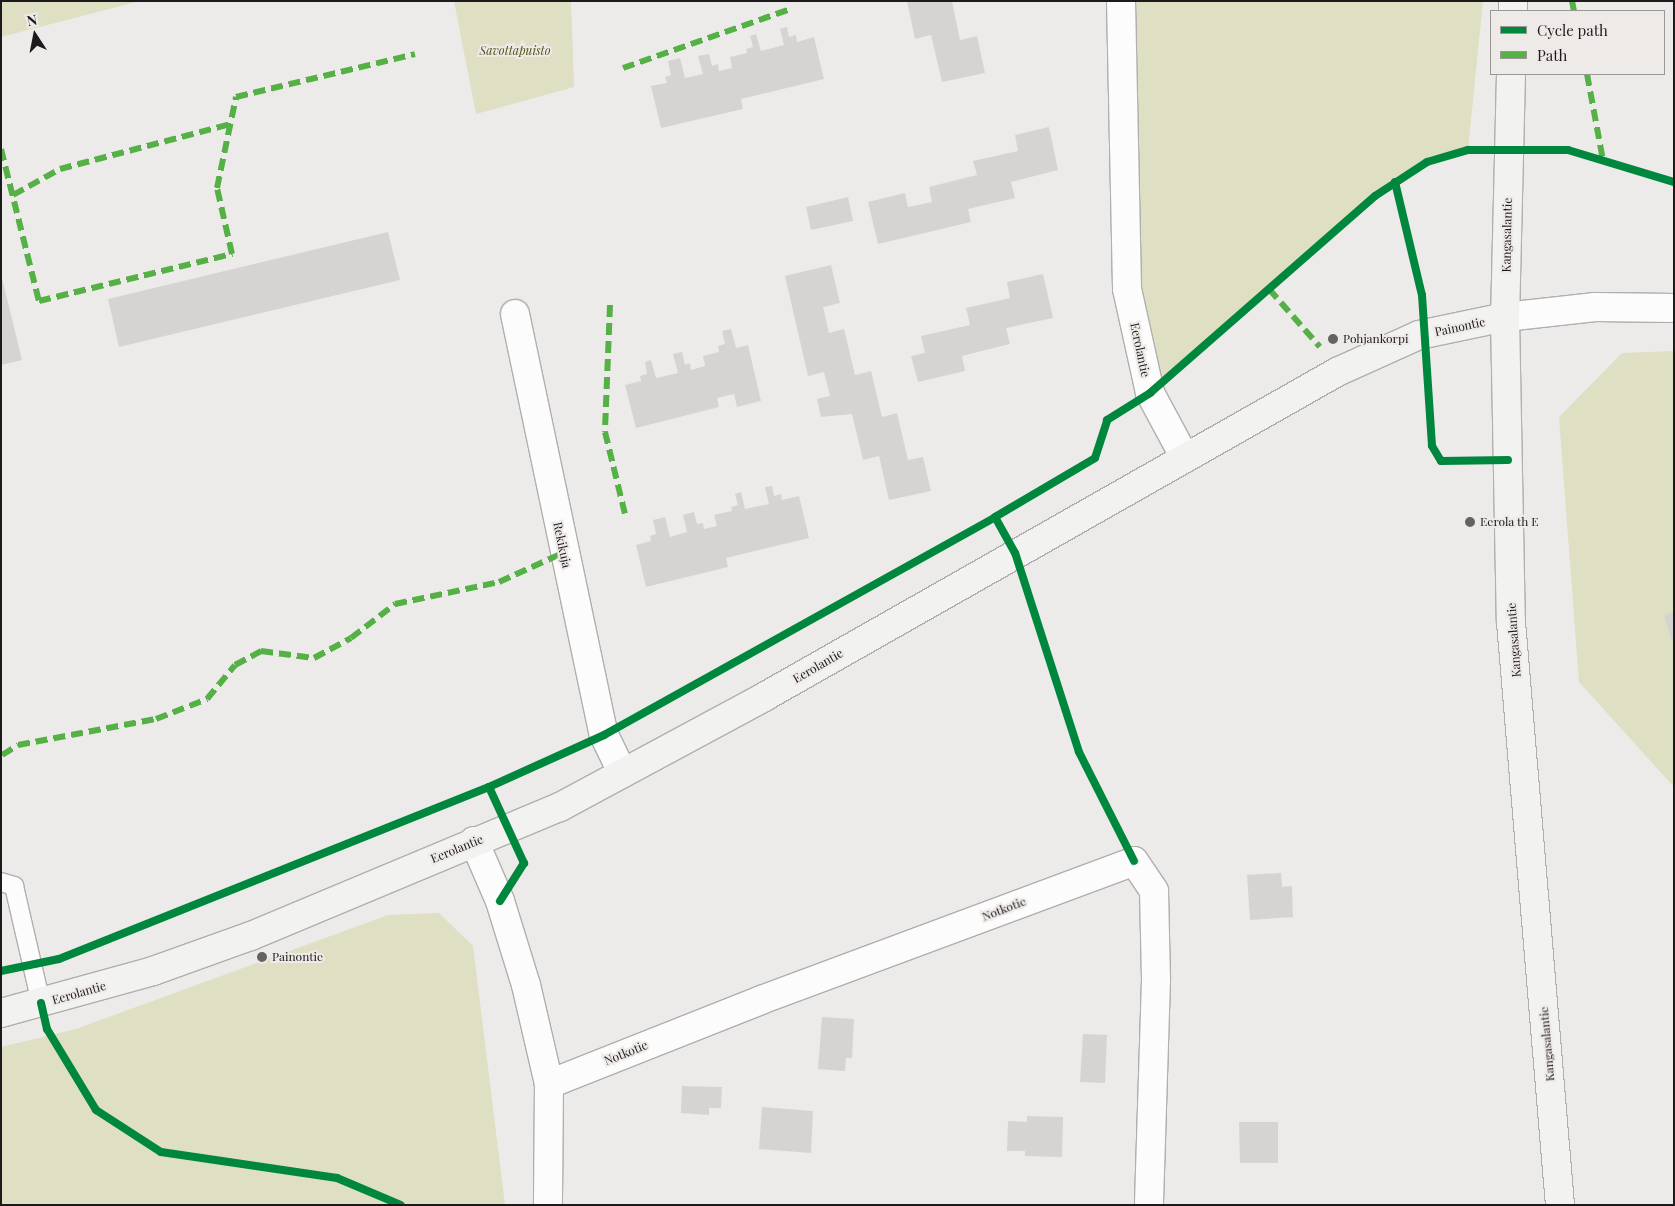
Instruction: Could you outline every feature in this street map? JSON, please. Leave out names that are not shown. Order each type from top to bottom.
[{"type":"street","name":"Eerolantie","points":[[1,1013],[153,971],[251,936],[560,806],[773,692],[1186,458],[1150,393],[1127,290],[1121,1]]},
{"type":"street","name":"Kangasalantie","points":[[1511,75],[1505,316],[1511,622],[1560,1205]]},
{"type":"street","name":"Painontie","points":[[1186,458],[1338,372],[1419,335],[1505,316],[1595,307],[1674,308]]},
{"type":"street","name":"Rekikuja","points":[[515,314],[604,735],[622,772]]},
{"type":"street","points":[[474,841],[500,901],[526,985],[549,1084],[548,1205]]},
{"type":"street","name":"Notkotie","points":[[549,1084],[770,997],[1134,861],[1154,890],[1156,980],[1149,1205]]},
{"type":"lane","points":[[1,882],[14,886],[41,1003]]},
{"type":"green space","points":[[1,1],[140,1],[1,37]]},
{"type":"green space","name":"Savottapuisto","points":[[454,1],[571,1],[574,87],[476,114]]},
{"type":"green space","points":[[1121,1],[1483,1],[1468,150],[1427,162],[1375,196],[1150,393],[1127,289]]},
{"type":"green space","points":[[1674,351],[1674,787],[1579,682],[1559,417],[1622,353]]},
{"type":"green space","points":[[439,913],[473,946],[505,1205],[1,1205],[1,1047],[76,1029],[388,915]]},
{"type":"building","points":[[907,1],[952,1],[960,40],[977,36],[985,73],[942,82],[931,35],[915,39]]},
{"type":"building","points":[[787,27],[789,37],[796,35],[797,42],[814,37],[824,79],[741,99],[743,109],[661,128],[651,86],[667,83],[665,77],[671,75],[668,61],[680,58],[685,78],[703,74],[698,56],[709,54],[712,66],[718,64],[719,71],[732,68],[730,57],[747,53],[746,49],[753,47],[750,36],[756,34],[761,51],[784,45],[780,29]]},
{"type":"building","points":[[1049,127],[1058,170],[1011,182],[1015,198],[968,209],[971,222],[878,244],[868,202],[905,193],[908,207],[932,202],[929,187],[977,175],[973,161],[1018,151],[1015,135]]},
{"type":"building","points":[[848,197],[853,221],[811,230],[806,207]]},
{"type":"building","points":[[388,232],[400,280],[119,347],[108,299]]},
{"type":"building","points":[[831,265],[840,303],[823,307],[829,333],[844,329],[855,375],[871,371],[882,417],[897,413],[908,460],[923,457],[931,491],[889,500],[879,456],[863,460],[852,414],[821,417],[817,399],[830,396],[824,372],[808,376],[785,276]]},
{"type":"building","points":[[1,274],[22,360],[1,365]]},
{"type":"building","points":[[1043,274],[1053,318],[1006,328],[1010,344],[962,356],[965,371],[918,382],[911,356],[925,353],[921,336],[970,325],[966,308],[1010,298],[1007,282]]},
{"type":"building","points":[[731,329],[736,348],[748,345],[761,401],[737,407],[734,394],[717,398],[719,407],[636,428],[625,385],[641,381],[640,376],[647,374],[645,362],[651,360],[656,378],[678,373],[673,354],[682,352],[685,365],[690,363],[691,370],[705,366],[703,356],[719,352],[718,346],[725,344],[722,331]]},
{"type":"building","points":[[772,486],[774,496],[781,494],[782,500],[799,496],[809,538],[726,558],[728,567],[646,587],[636,545],[651,541],[650,536],[656,534],[653,520],[665,517],[670,537],[687,532],[683,515],[694,512],[697,524],[703,523],[704,529],[717,526],[714,515],[732,511],[731,507],[738,505],[735,494],[741,492],[745,509],[769,504],[765,487]]},
{"type":"building","points":[[1674,612],[1674,641],[1672,642],[1664,615]]},
{"type":"building","points":[[1281,873],[1282,887],[1292,886],[1293,917],[1250,920],[1247,875]]},
{"type":"building","points":[[822,1017],[854,1019],[852,1058],[846,1058],[845,1071],[818,1069]]},
{"type":"building","points":[[1083,1034],[1107,1035],[1105,1083],[1080,1082]]},
{"type":"building","points":[[682,1086],[722,1087],[721,1108],[709,1108],[709,1115],[681,1113]]},
{"type":"building","points":[[762,1107],[813,1111],[811,1153],[759,1149]]},
{"type":"building","points":[[1027,1116],[1063,1117],[1062,1157],[1025,1156],[1025,1151],[1007,1151],[1008,1121],[1027,1122]]},
{"type":"building","points":[[1239,1122],[1278,1122],[1278,1163],[1240,1163]]},
{"type":"marked path","points":[[1572,1],[1574,10]]},
{"type":"marked path","points":[[623,68],[791,9]]},
{"type":"marked path","points":[[1,149],[39,301],[232,254],[217,188],[236,97],[415,54]]},
{"type":"marked path","points":[[1587,75],[1603,160]]},
{"type":"marked path","points":[[13,195],[60,169],[230,124]]},
{"type":"marked path","points":[[1269,289],[1320,347]]},
{"type":"marked path","points":[[610,305],[605,432],[625,514]]},
{"type":"marked path","points":[[2,755],[18,745],[156,719],[207,699],[235,665],[261,651],[314,658],[351,638],[395,604],[499,582],[563,553]]},
{"type":"cycle path","points":[[1134,861],[1079,752],[1015,553],[995,517],[1095,458],[1107,420],[1150,393],[1375,196],[1427,162],[1468,150],[1568,150],[1674,182]]},
{"type":"cycle path","points":[[1395,182],[1422,295],[1432,446],[1441,461],[1508,460]]},
{"type":"cycle path","points":[[1,971],[59,959],[489,787],[604,735],[995,517]]},
{"type":"cycle path","points":[[489,787],[524,863],[500,901]]},
{"type":"cycle path","points":[[41,1003],[47,1029],[96,1110],[161,1152],[337,1178],[401,1205]]},
{"type":"place","name":"Pohjankorpi","points":[[1333,339]]},
{"type":"place","name":"Eerola th E","points":[[1470,522]]},
{"type":"place","name":"Painontie","points":[[262,957]]}]
